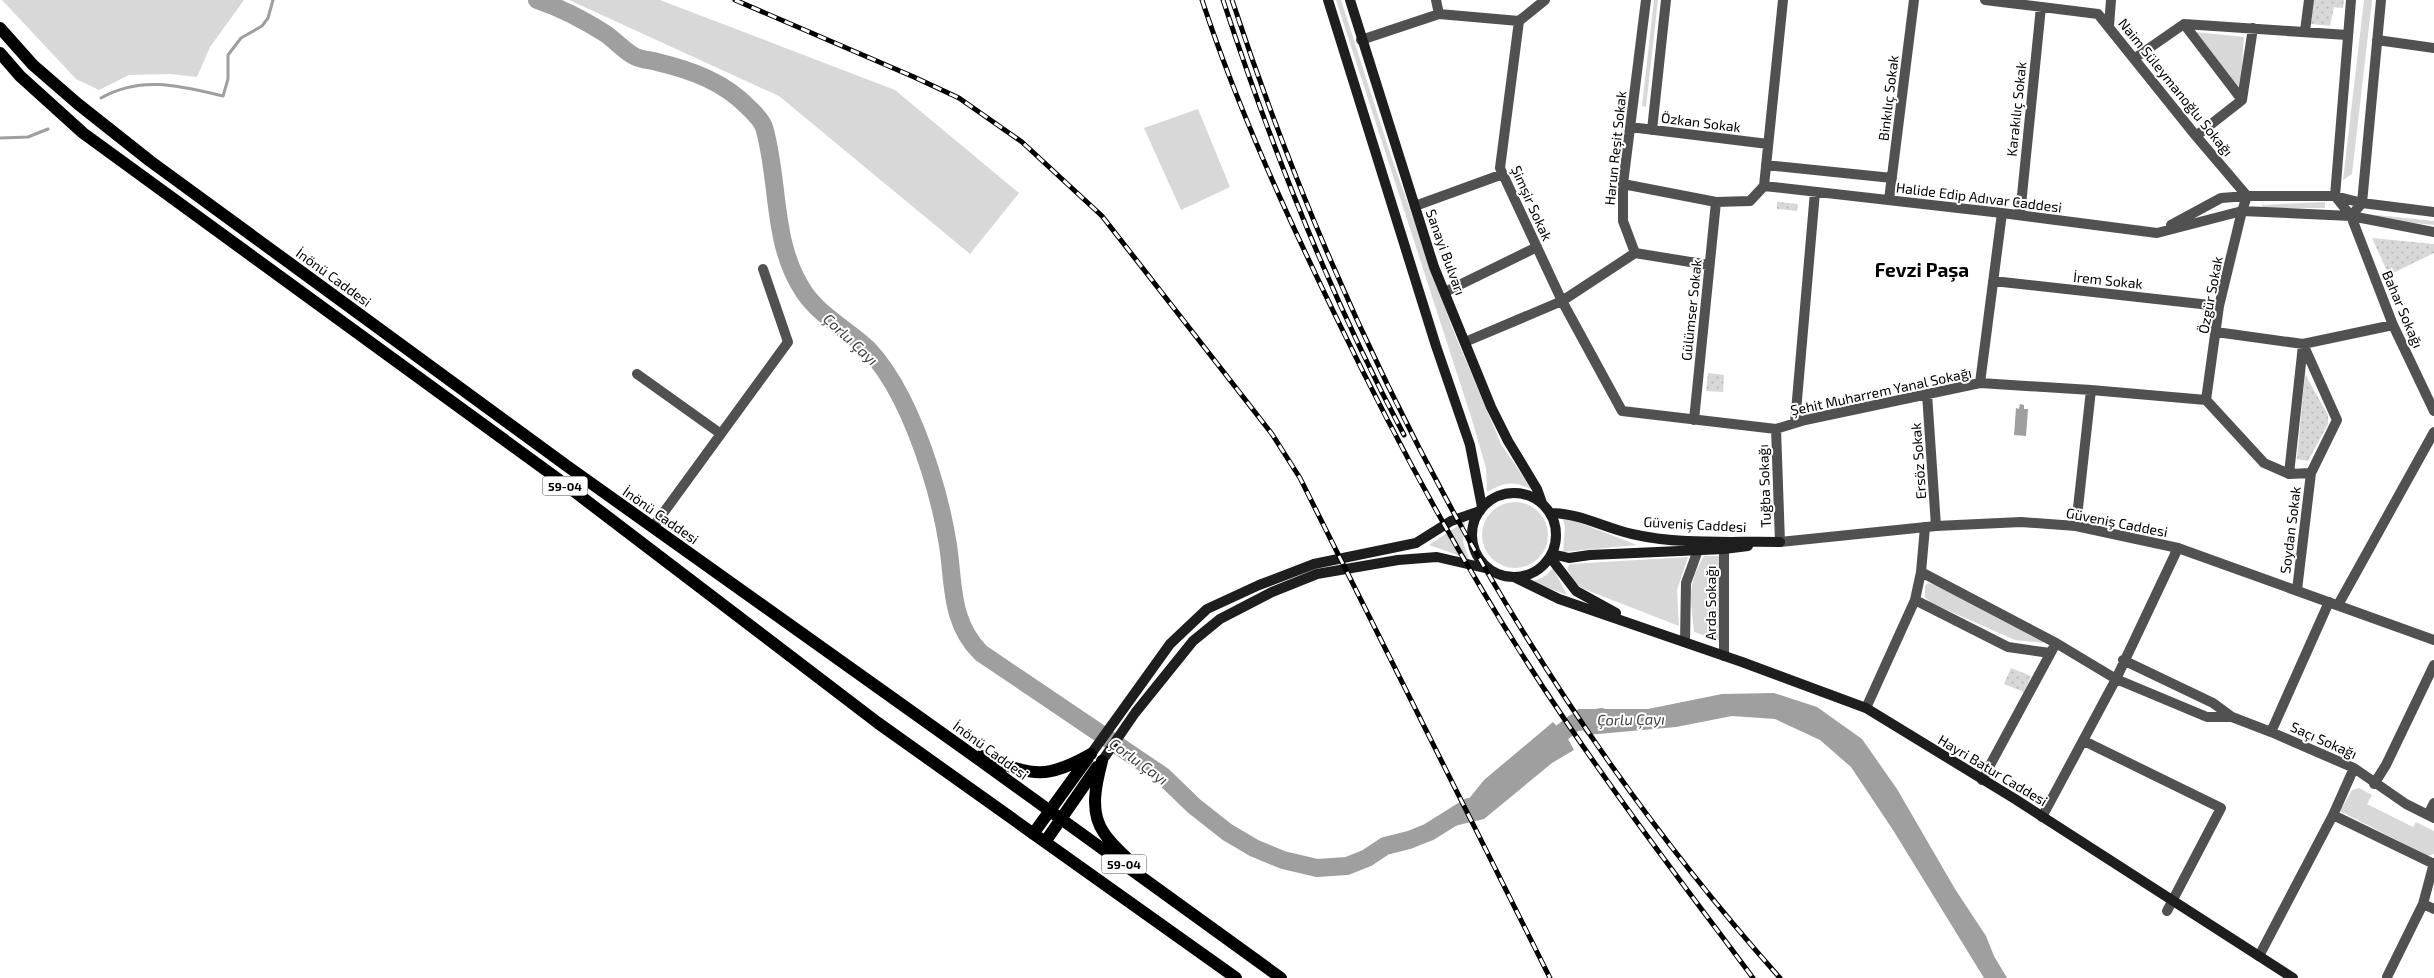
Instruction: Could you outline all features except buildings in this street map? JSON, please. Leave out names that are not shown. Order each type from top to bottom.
[{"type":"main road","points":[[1328,0],[1436,346],[1470,445],[1481,509]]},
{"type":"main road","name":"Sanayi Bulvarı","points":[[1350,0],[1415,206],[1445,292],[1491,407],[1508,441],[1537,489],[1542,503]]},
{"type":"main road","name":"İnönü Caddesi","points":[[0,28],[33,65],[96,119],[328,292],[1154,885],[1280,978]]},
{"type":"main road","name":"59-04","points":[[0,53],[20,76],[83,133],[558,480],[878,723],[1236,978]]},
{"type":"main road","points":[[1033,834],[1049,810],[1135,714],[1193,641],[1220,619],[1272,592],[1317,574],[1372,563],[1437,557],[1489,569],[1502,575],[1514,577],[1527,576],[1538,570],[1551,555],[1557,538],[1556,525],[1551,514],[1542,503],[1532,496],[1519,493],[1505,493],[1492,498],[1481,509],[1475,519],[1472,533],[1474,546],[1480,559],[1489,569]]},
{"type":"main road","points":[[1045,842],[1061,819],[1127,706],[1170,644],[1206,610],[1259,585],[1314,564],[1416,543],[1451,521],[1481,509]]},
{"type":"main road","name":"Güveniş Caddesi","points":[[1551,514],[1566,513],[1632,534],[1664,539],[1780,542]]},
{"type":"main road","name":"Güveniş Caddesi","points":[[1551,555],[1569,558],[1590,555],[1724,550],[1780,542]]},
{"type":"main road","name":"Hayri Batur Caddesi","points":[[1551,555],[1576,591],[1596,604],[1655,632]]},
{"type":"main road","name":"Hayri Batur Caddesi","points":[[1514,577],[1559,599],[1686,642],[1866,708],[2042,817],[2293,978]]},
{"type":"main road","points":[[967,751],[1028,773],[1047,773],[1096,758]]},
{"type":"main road","points":[[1096,758],[1095,809],[1103,833],[1154,885]]},
{"type":"street","points":[[1436,0],[1439,14]]},
{"type":"street","points":[[1362,40],[1439,14],[1519,21],[1546,0]]},
{"type":"street","name":"Harun Reşit Sokak","points":[[1635,253],[1623,221],[1622,184],[1646,0]]},
{"type":"street","points":[[1652,130],[1666,0]]},
{"type":"street","points":[[1622,184],[1716,202],[1750,201],[1764,186],[1783,0]]},
{"type":"street","name":"Binkılıç Sokak","points":[[1889,200],[1914,0]]},
{"type":"street","name":"Naim Süleymanoğlu Sokağı","points":[[1986,0],[2098,14],[2196,136],[2248,196]]},
{"type":"street","points":[[2108,26],[2111,0]]},
{"type":"street","points":[[2305,32],[2309,0]]},
{"type":"street","points":[[2335,196],[2351,0]]},
{"type":"street","points":[[2351,216],[2362,203],[2381,0]]},
{"type":"street","name":"Karakılıç Sokak","points":[[2020,215],[2041,7]]},
{"type":"street","name":"Şimşir Sokak","points":[[1519,21],[1500,168],[1562,301],[1622,411]]},
{"type":"street","points":[[2134,58],[2184,24],[2347,36]]},
{"type":"street","points":[[2184,24],[2242,100]]},
{"type":"street","points":[[2196,136],[2242,100],[2253,28]]},
{"type":"street","points":[[2377,40],[2434,48]]},
{"type":"street","name":"Özkan Sokak","points":[[1630,127],[1768,144]]},
{"type":"street","name":"Halide Edip Adıvar Caddesi","points":[[1766,165],[1892,178]]},
{"type":"street","points":[[1415,206],[1503,174]]},
{"type":"street","name":"Halide Edip Adıvar Caddesi","points":[[1764,186],[2002,212],[2157,233],[2242,210],[2351,216],[2434,232]]},
{"type":"street","points":[[1794,424],[1816,192]]},
{"type":"street","points":[[2157,233],[2221,198],[2248,196],[2335,196],[2362,203],[2434,212]]},
{"type":"street","name":"Özgür Sokak","points":[[2206,400],[2219,306],[2242,210],[2248,196]]},
{"type":"street","name":"Bahar Sokağı","points":[[2335,196],[2351,216],[2393,325],[2430,394],[2434,411]]},
{"type":"street","name":"Gülümser Sokak","points":[[1694,420],[1716,202]]},
{"type":"street","points":[[1980,383],[2002,212]]},
{"type":"street","points":[[1445,292],[1537,247]]},
{"type":"street","points":[[1465,342],[1562,301],[1635,253],[1709,265]]},
{"type":"street","points":[[653,527],[788,342],[763,270]]},
{"type":"street","name":"İrem Sokak","points":[[1993,281],[2219,306]]},
{"type":"street","points":[[2216,332],[2303,344],[2393,325]]},
{"type":"street","points":[[2289,474],[2303,344]]},
{"type":"street","name":"Soydan Sokak","points":[[2296,590],[2312,473],[2337,420],[2303,344]]},
{"type":"street","points":[[637,374],[721,434]]},
{"type":"street","name":"Şehit Muharrem Yanal Sokağı","points":[[1622,411],[1776,429],[1980,383],[2206,400]]},
{"type":"street","points":[[2076,526],[2091,390]]},
{"type":"street","name":"Ersöz Sokak","points":[[1927,394],[1936,526]]},
{"type":"street","points":[[2206,400],[2264,463],[2289,474],[2312,473]]},
{"type":"street","name":"Tuğba Sokağı","points":[[1776,429],[1780,542]]},
{"type":"street","name":"Saçı Sokağı","points":[[2431,817],[2374,784],[2354,768],[2271,732],[2334,603],[2434,432]]},
{"type":"street","name":"Güveniş Caddesi","points":[[1780,542],[1936,526],[2022,522],[2076,526],[2178,548],[2434,640]]},
{"type":"street","points":[[1866,708],[1915,600],[1921,572],[1924,527]]},
{"type":"street","points":[[2042,817],[2116,679],[2123,660],[2178,548]]},
{"type":"street","points":[[1686,642],[1686,583],[1698,550]]},
{"type":"street","name":"Arda Sokağı","points":[[1724,550],[1724,656]]},
{"type":"street","points":[[1921,572],[2056,643],[2116,679],[2207,717],[2232,717]]},
{"type":"street","points":[[1915,600],[2008,648],[2050,654]]},
{"type":"street","points":[[1982,780],[2056,643]]},
{"type":"street","points":[[2123,660],[2213,703],[2232,717],[2271,732]]},
{"type":"street","points":[[2374,784],[2386,766],[2434,665]]},
{"type":"street","points":[[2084,741],[2221,808],[2166,911]]},
{"type":"street","points":[[2259,956],[2333,815],[2354,768]]},
{"type":"street","points":[[2431,817],[2434,803]]},
{"type":"street","points":[[2333,815],[2434,863],[2423,904],[2386,978]]},
{"type":"street","points":[[2423,904],[2434,909]]},
{"type":"shaded area","points":[[2,0],[244,0],[210,47],[197,77],[170,74],[129,75],[99,90],[76,79]]},
{"type":"shaded area","points":[[569,0],[660,0],[895,90],[1019,193],[970,254],[779,96]]},
{"type":"shaded area","points":[[1336,0],[1341,0],[1392,159],[1453,330],[1501,444],[1532,490],[1520,485],[1504,484],[1487,492],[1486,468],[1472,420]]},
{"type":"shaded area","points":[[1654,0],[1658,0],[1646,107],[1642,106]]},
{"type":"shaded area","points":[[2314,0],[2344,0],[2343,8],[2334,7],[2330,26],[2311,24]]},
{"type":"shaded area","points":[[2364,0],[2372,0],[2352,174],[2343,180]]},
{"type":"shaded area","points":[[2195,32],[2244,37],[2240,91]]},
{"type":"shaded area","points":[[1198,109],[1230,187],[1181,210],[1144,128]]},
{"type":"shaded area","points":[[1777,202],[1798,204],[1797,211],[1777,209]]},
{"type":"shaded area","points":[[2325,202],[2325,208],[2263,208],[2262,205]]},
{"type":"shaded area","points":[[2367,214],[2434,221],[2434,225],[2366,218]]},
{"type":"shaded area","points":[[2372,238],[2434,244],[2434,253],[2389,275]]},
{"type":"shaded area","points":[[1708,373],[1724,375],[1723,392],[1706,391]]},
{"type":"shaded area","points":[[2305,374],[2328,415],[2328,424],[2308,461],[2297,459]]},
{"type":"shaded area","points":[[1521,502],[1539,511],[1546,522],[1548,535],[1546,548],[1539,559],[1528,566],[1509,568],[1491,559],[1484,548],[1482,529],[1491,511],[1502,504]]},
{"type":"shaded area","points":[[1562,516],[1637,545],[1563,552],[1565,527]]},
{"type":"shaded area","points":[[1465,521],[1463,542],[1469,559],[1429,545]]},
{"type":"shaded area","points":[[1704,556],[1719,556],[1721,641],[1694,632],[1691,601],[1692,585],[1694,576]]},
{"type":"shaded area","points":[[1688,557],[1677,590],[1679,626],[1584,589],[1574,582],[1567,568],[1570,564]]},
{"type":"shaded area","points":[[1553,568],[1567,595],[1532,582],[1545,576]]},
{"type":"shaded area","points":[[1928,583],[1939,586],[2044,639],[2043,643],[2015,640],[1931,603],[1925,597],[1925,586]]},
{"type":"shaded area","points":[[2011,668],[2031,676],[2024,692],[2004,684]]},
{"type":"shaded area","points":[[2359,788],[2372,795],[2367,804],[2413,827],[2416,822],[2434,831],[2434,854],[2428,856],[2340,811],[2352,790]]},
{"type":"water","points":[[2020,404],[2024,405],[2024,409],[2028,409],[2026,436],[2014,435],[2016,408],[2019,409]]},
{"type":"water","points":[[1774,693],[1817,707],[1862,739],[1897,789],[1955,889],[1986,936],[1994,956],[2007,978],[1984,978],[1893,830],[1851,767],[1820,740],[1775,719],[1732,716],[1676,727],[1587,735],[1578,725],[1576,712],[1578,709],[1648,709],[1722,694]]},
{"type":"water","points":[[1553,722],[1567,737],[1574,750],[1552,763],[1484,819],[1454,826],[1451,824],[1450,817],[1455,816],[1484,780]]},
{"type":"waterway","points":[[101,98],[116,91],[146,85],[176,86],[223,96],[228,79],[228,55],[241,38],[262,26],[268,18],[273,0]]},
{"type":"waterway","name":"Çorlu Çayı","points":[[537,0],[589,24],[606,34],[628,53],[636,57],[682,69],[718,84],[739,98],[761,121],[769,148],[781,233],[793,273],[804,292],[818,309],[860,342],[879,362],[889,376],[913,422],[938,498],[959,616],[971,641],[981,653],[1163,776],[1194,806],[1227,832],[1254,848],[1283,860],[1317,868],[1347,866],[1367,858],[1385,846],[1409,840],[1429,832],[1469,807]]},
{"type":"waterway","points":[[0,138],[28,137],[48,129]]},
{"type":"waterway","name":"Çorlu Çayı","points":[[1544,747],[1574,723],[1601,717]]},
{"type":"railway","points":[[735,0],[959,98],[1022,142],[1102,216],[1272,434],[1300,478],[1550,978]]},
{"type":"railway","points":[[1202,0],[1248,124],[1301,244],[1364,374],[1444,524],[1501,622],[1563,717],[1633,816],[1753,978]]},
{"type":"railway","points":[[1223,0],[1282,166],[1304,221],[1351,329],[1404,435]]},
{"type":"railway","points":[[1232,0],[1279,133],[1332,264],[1391,392],[1456,517],[1527,639],[1605,756],[1689,870],[1780,978]]},
{"type":"district","name":"Fevzi Paşa","points":[[1922,269]]}]
